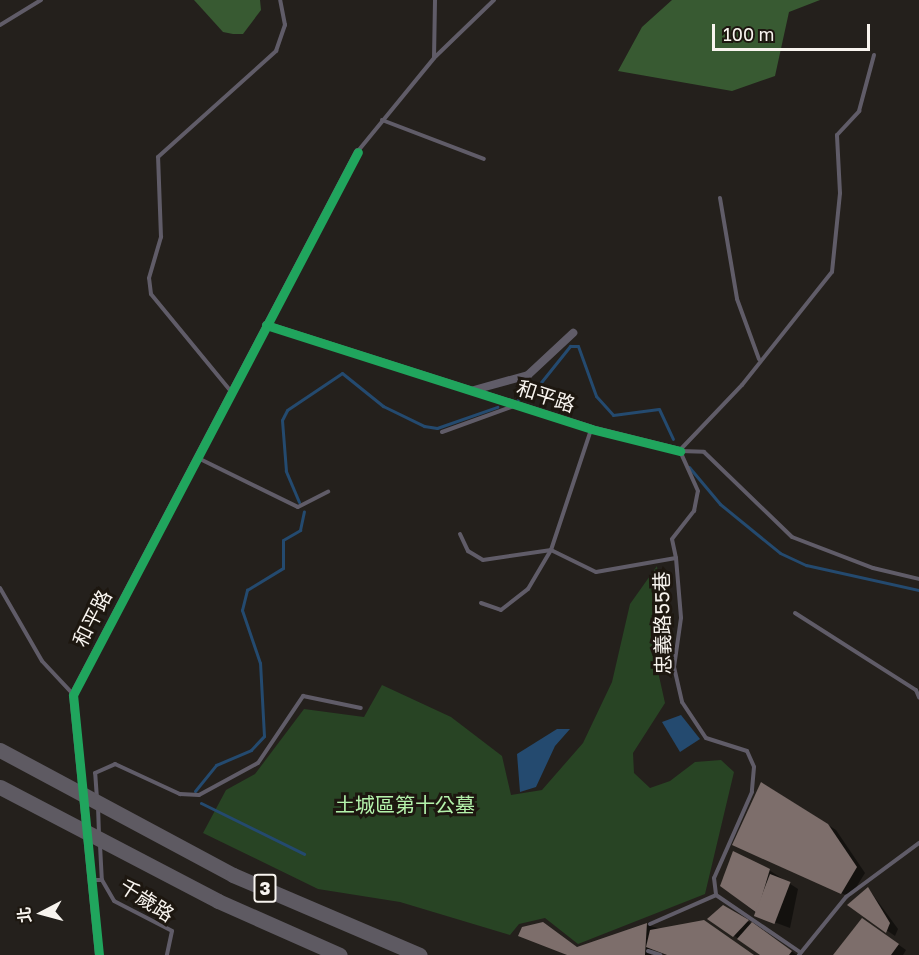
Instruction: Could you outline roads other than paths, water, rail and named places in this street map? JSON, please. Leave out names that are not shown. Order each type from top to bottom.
[{"type":"highway","name":"3","points":[[0,750],[113,814],[233,875],[420,955]]},
{"type":"highway","name":"3","points":[[0,787],[114,849],[340,955]]},
{"type":"street","name":"和平路","points":[[73,695],[230,389],[358,152]]},
{"type":"street","name":"和平路","points":[[266,325],[591,429],[680,451]]},
{"type":"street","points":[[473,390],[528,375],[573,333]]},
{"type":"street","points":[[73,695],[99,955]]},
{"type":"lane","points":[[0,25],[41,0]]},
{"type":"lane","points":[[230,389],[151,294],[148,278],[161,237],[158,157],[276,51],[285,25],[280,0]]},
{"type":"lane","points":[[434,58],[435,0]]},
{"type":"lane","name":"和平路","points":[[358,152],[434,58],[494,0]]},
{"type":"lane","points":[[680,451],[698,437],[759,358],[832,272],[840,193],[837,135],[859,111],[874,55]]},
{"type":"lane","points":[[382,120],[484,159]]},
{"type":"lane","points":[[720,198],[738,299],[759,358]]},
{"type":"lane","points":[[442,432],[515,405]]},
{"type":"lane","name":"和平路","points":[[481,603],[501,610],[528,590],[550,550],[591,429]]},
{"type":"lane","name":"和平路","points":[[680,451],[704,452],[792,537],[873,568],[919,579]]},
{"type":"lane","name":"忠義路55巷","points":[[680,451],[698,491],[694,511],[672,539],[676,558],[681,618],[674,667],[682,702],[706,738],[747,751],[754,767],[752,792],[714,878],[716,895]]},
{"type":"lane","points":[[195,457],[298,507],[328,492]]},
{"type":"lane","points":[[460,534],[468,551],[483,560],[550,550],[596,572],[676,558]]},
{"type":"lane","points":[[0,588],[42,661],[73,695]]},
{"type":"lane","points":[[795,613],[916,690],[919,697]]},
{"type":"lane","points":[[102,880],[95,773],[100,768],[115,764],[180,794],[199,795],[258,763],[303,696],[361,708]]},
{"type":"lane","points":[[650,924],[716,895],[800,954],[846,897],[919,843]]},
{"type":"lane","name":"千歲路","points":[[92,879],[102,880],[114,901],[172,931],[167,955]]},
{"type":"lane","points":[[648,951],[660,955]]},
{"type":"water","points":[[681,715],[700,739],[680,752],[662,722]]},
{"type":"water","points":[[557,729],[570,729],[555,746],[536,787],[520,792],[517,754]]},
{"type":"waterway","points":[[518,399],[534,391],[570,346],[578,346],[596,396],[613,415],[659,409],[673,439]]},
{"type":"waterway","points":[[299,502],[286,471],[282,420],[287,410],[342,373],[383,406],[424,426],[437,428],[497,407]]},
{"type":"waterway","points":[[689,467],[720,504],[780,553],[806,565],[919,590]]},
{"type":"waterway","points":[[195,791],[216,765],[251,750],[264,736],[260,663],[242,610],[247,590],[283,568],[283,540],[300,530],[304,511]]},
{"type":"waterway","points":[[201,803],[304,854]]},
{"type":"park label","name":"土城區第十公墓","points":[[405,804]]}]
